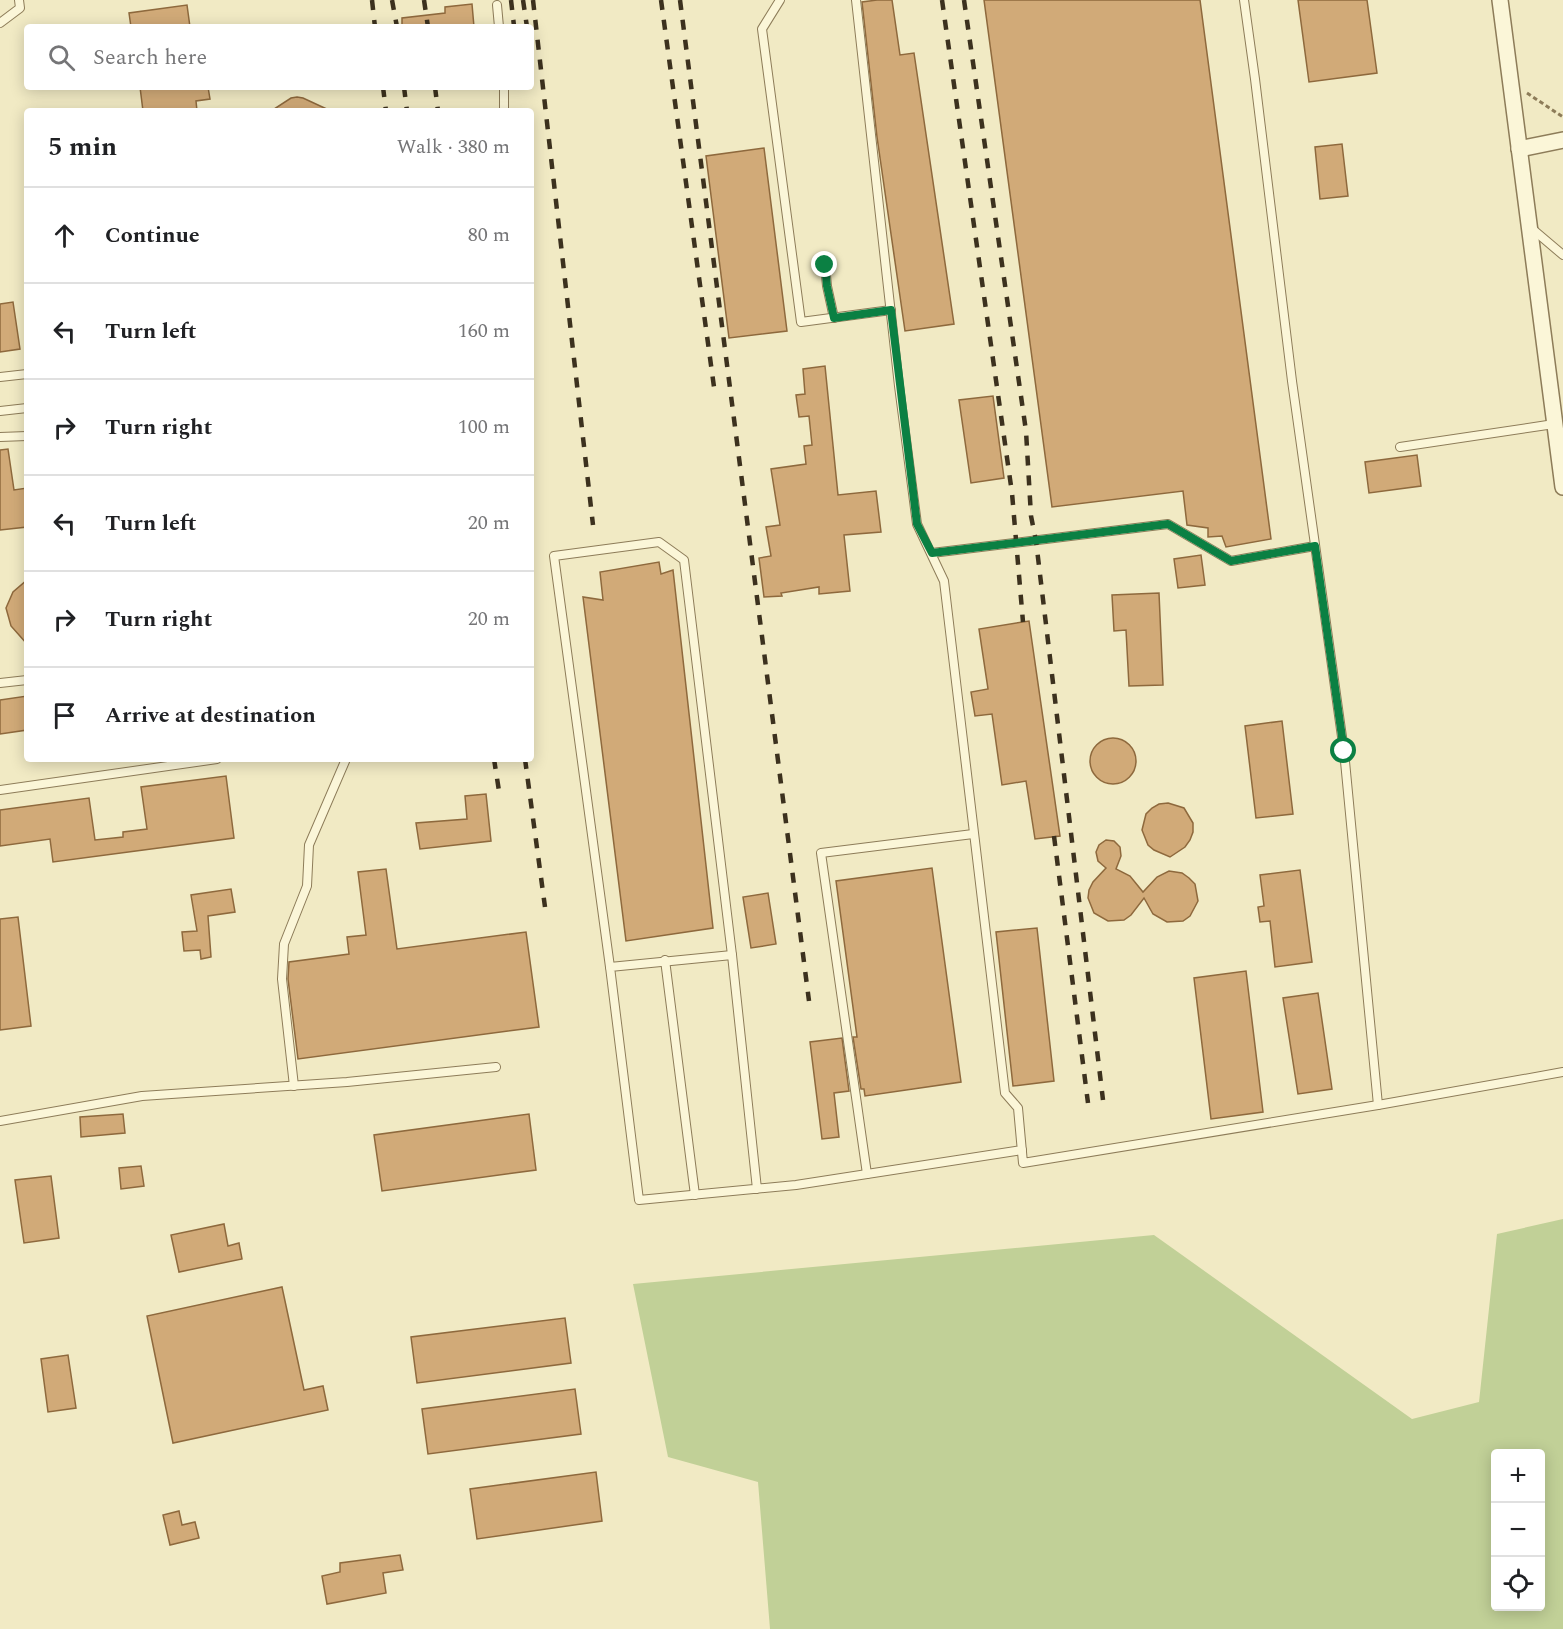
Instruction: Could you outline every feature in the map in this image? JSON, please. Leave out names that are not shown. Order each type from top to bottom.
[{"type":"street","points":[[1500,0],[1556,417],[1563,487]]},
{"type":"street","points":[[1519,148],[1563,140]]},
{"type":"lane","points":[[0,23],[20,8],[19,0]]},
{"type":"lane","points":[[780,0],[762,29],[801,322],[891,310]]},
{"type":"lane","points":[[856,0],[917,524],[944,581],[1005,1093],[1018,1108],[1023,1163],[1563,1072]]},
{"type":"lane","points":[[1244,0],[1256,79],[1292,381],[1344,751],[1378,1105]]},
{"type":"lane","points":[[496,5],[499,24]]},
{"type":"lane","points":[[504,90],[504,108]]},
{"type":"lane","points":[[1529,226],[1563,255]]},
{"type":"lane","points":[[825,265],[834,318]]},
{"type":"lane","points":[[0,377],[24,374]]},
{"type":"lane","points":[[0,411],[24,408]]},
{"type":"lane","points":[[1401,447],[1556,417]]},
{"type":"lane","points":[[0,437],[24,436]]},
{"type":"lane","points":[[932,553],[1168,524],[1231,561],[1315,546]]},
{"type":"lane","points":[[757,1189],[732,955],[684,560],[659,542],[554,556],[639,1200],[757,1189],[1022,1150]]},
{"type":"lane","points":[[0,683],[24,680]]},
{"type":"lane","points":[[0,790],[196,762]]},
{"type":"lane","points":[[294,1086],[282,979],[284,944],[307,886],[309,845],[345,762]]},
{"type":"lane","points":[[867,1174],[821,853],[973,834]]},
{"type":"lane","points":[[610,967],[732,955]]},
{"type":"lane","points":[[665,960],[695,1195]]},
{"type":"lane","points":[[0,1121],[142,1096],[347,1082],[496,1067]]},
{"type":"path","points":[[1527,93],[1563,117]]},
{"type":"green space","points":[[1563,1219],[1563,1629],[770,1629],[758,1482],[668,1457],[633,1284],[1154,1235],[1412,1419],[1479,1402],[1497,1234]]},
{"type":"building","points":[[892,0],[900,55],[914,53],[954,324],[905,331],[877,137],[862,2]]},
{"type":"building","points":[[984,0],[1200,0],[1271,539],[1226,547],[1222,536],[1208,537],[1208,528],[1187,525],[1183,491],[1052,507]]},
{"type":"building","points":[[1298,0],[1367,0],[1377,73],[1309,82]]},
{"type":"building","points":[[472,4],[474,24],[402,24],[402,18],[445,13],[445,7]]},
{"type":"building","points":[[187,5],[190,24],[131,24],[129,13]]},
{"type":"building","points":[[140,90],[208,90],[210,99],[196,101],[197,108],[143,108]]},
{"type":"building","points":[[291,98],[303,98],[325,108],[276,108]]},
{"type":"building","points":[[1342,144],[1348,196],[1320,199],[1315,147]]},
{"type":"building","points":[[764,148],[787,331],[729,338],[706,156]]},
{"type":"building","points":[[13,302],[20,349],[0,352],[0,304]]},
{"type":"building","points":[[825,366],[838,495],[876,491],[881,532],[844,535],[850,591],[819,594],[819,587],[781,593],[782,596],[764,597],[759,558],[771,556],[766,527],[780,525],[771,469],[806,464],[804,446],[812,445],[809,416],[799,417],[796,395],[805,394],[803,369]]},
{"type":"building","points":[[993,396],[1004,478],[971,483],[959,400]]},
{"type":"building","points":[[8,449],[14,490],[24,488],[24,527],[0,530],[0,450]]},
{"type":"building","points":[[1417,455],[1421,486],[1369,493],[1365,462]]},
{"type":"building","points":[[1201,555],[1205,585],[1178,588],[1174,559]]},
{"type":"building","points":[[659,562],[661,574],[673,570],[713,928],[626,941],[583,597],[603,600],[600,572]]},
{"type":"building","points":[[24,583],[24,641],[11,626],[6,608],[13,592]]},
{"type":"building","points":[[1159,593],[1163,685],[1129,686],[1126,630],[1114,631],[1112,595]]},
{"type":"building","points":[[1029,621],[1060,836],[1035,839],[1026,781],[1002,785],[992,714],[975,716],[971,692],[988,689],[979,629]]},
{"type":"building","points":[[24,696],[24,730],[0,734],[0,700]]},
{"type":"building","points":[[1282,721],[1293,814],[1256,818],[1245,726]]},
{"type":"building","points":[[1113,738],[1129,745],[1136,761],[1129,777],[1113,784],[1097,777],[1090,761],[1097,745]]},
{"type":"building","points":[[226,776],[234,838],[53,862],[50,839],[0,846],[0,810],[89,798],[95,840],[123,837],[123,832],[147,829],[141,787]]},
{"type":"building","points":[[486,794],[491,841],[420,849],[416,823],[467,819],[465,796]]},
{"type":"building","points":[[1168,803],[1184,808],[1193,823],[1190,840],[1185,847],[1170,857],[1148,845],[1142,830],[1146,814],[1159,804]]},
{"type":"building","points":[[1106,840],[1114,841],[1120,847],[1121,856],[1116,869],[1130,876],[1143,892],[1157,877],[1169,871],[1182,873],[1189,878],[1195,884],[1198,901],[1190,916],[1183,921],[1167,922],[1153,914],[1144,898],[1131,915],[1124,920],[1108,921],[1094,913],[1088,898],[1089,890],[1106,868],[1098,861],[1096,852],[1099,845]]},
{"type":"building","points":[[932,868],[961,1082],[865,1096],[864,1089],[861,1089],[853,1037],[857,1037],[836,881]]},
{"type":"building","points":[[386,869],[397,949],[526,932],[539,1027],[298,1059],[288,979],[289,962],[349,954],[347,937],[366,935],[358,872]]},
{"type":"building","points":[[1300,870],[1312,962],[1275,967],[1270,921],[1260,922],[1258,907],[1264,906],[1260,875]]},
{"type":"building","points":[[231,889],[235,912],[208,916],[211,957],[201,959],[200,950],[184,951],[182,932],[197,931],[191,895]]},
{"type":"building","points":[[768,893],[776,944],[751,948],[743,897]]},
{"type":"building","points":[[18,917],[31,1026],[0,1030],[0,919]]},
{"type":"building","points":[[1037,928],[1054,1081],[1013,1086],[996,932]]},
{"type":"building","points":[[1246,971],[1263,1112],[1211,1119],[1194,978]]},
{"type":"building","points":[[1318,993],[1332,1089],[1298,1094],[1283,998]]},
{"type":"building","points":[[842,1038],[849,1091],[834,1093],[839,1137],[822,1139],[810,1042]]},
{"type":"building","points":[[123,1114],[125,1133],[81,1137],[80,1117]]},
{"type":"building","points":[[529,1114],[536,1170],[382,1191],[374,1135]]},
{"type":"building","points":[[141,1166],[144,1186],[121,1189],[119,1168]]},
{"type":"building","points":[[51,1176],[59,1238],[24,1243],[15,1180]]},
{"type":"building","points":[[224,1224],[228,1246],[239,1243],[242,1259],[179,1272],[171,1235]]},
{"type":"building","points":[[282,1287],[304,1390],[323,1386],[328,1410],[173,1443],[147,1316]]},
{"type":"building","points":[[565,1318],[571,1363],[417,1383],[411,1337]]},
{"type":"building","points":[[68,1355],[76,1408],[48,1412],[41,1359]]},
{"type":"building","points":[[575,1389],[581,1434],[428,1454],[422,1409]]},
{"type":"building","points":[[596,1472],[602,1521],[477,1539],[470,1489]]},
{"type":"building","points":[[179,1511],[182,1525],[195,1522],[199,1538],[170,1545],[163,1515]]},
{"type":"building","points":[[400,1555],[403,1570],[383,1573],[386,1593],[327,1604],[322,1576],[340,1572],[340,1563]]},
{"type":"railway","points":[[372,0],[375,24]]},
{"type":"railway","points":[[392,0],[396,24]]},
{"type":"railway","points":[[424,0],[428,24]]},
{"type":"railway","points":[[511,0],[514,24]]},
{"type":"railway","points":[[523,0],[527,24]]},
{"type":"railway","points":[[533,0],[593,525]]},
{"type":"railway","points":[[661,0],[714,387]]},
{"type":"railway","points":[[680,0],[809,1001]]},
{"type":"railway","points":[[942,0],[1012,493],[1023,622]]},
{"type":"railway","points":[[964,0],[1026,431],[1031,516],[1036,541],[1103,1100]]},
{"type":"railway","points":[[383,90],[386,108]]},
{"type":"railway","points":[[404,90],[407,108]]},
{"type":"railway","points":[[435,90],[438,108]]},
{"type":"railway","points":[[494,762],[499,791]]},
{"type":"railway","points":[[525,762],[545,907]]},
{"type":"railway","points":[[1054,836],[1088,1103]]},
{"type":"route","points":[[825,265],[834,318],[891,310],[917,524],[932,553],[1168,524],[1231,561],[1315,546],[1344,751]]}]
